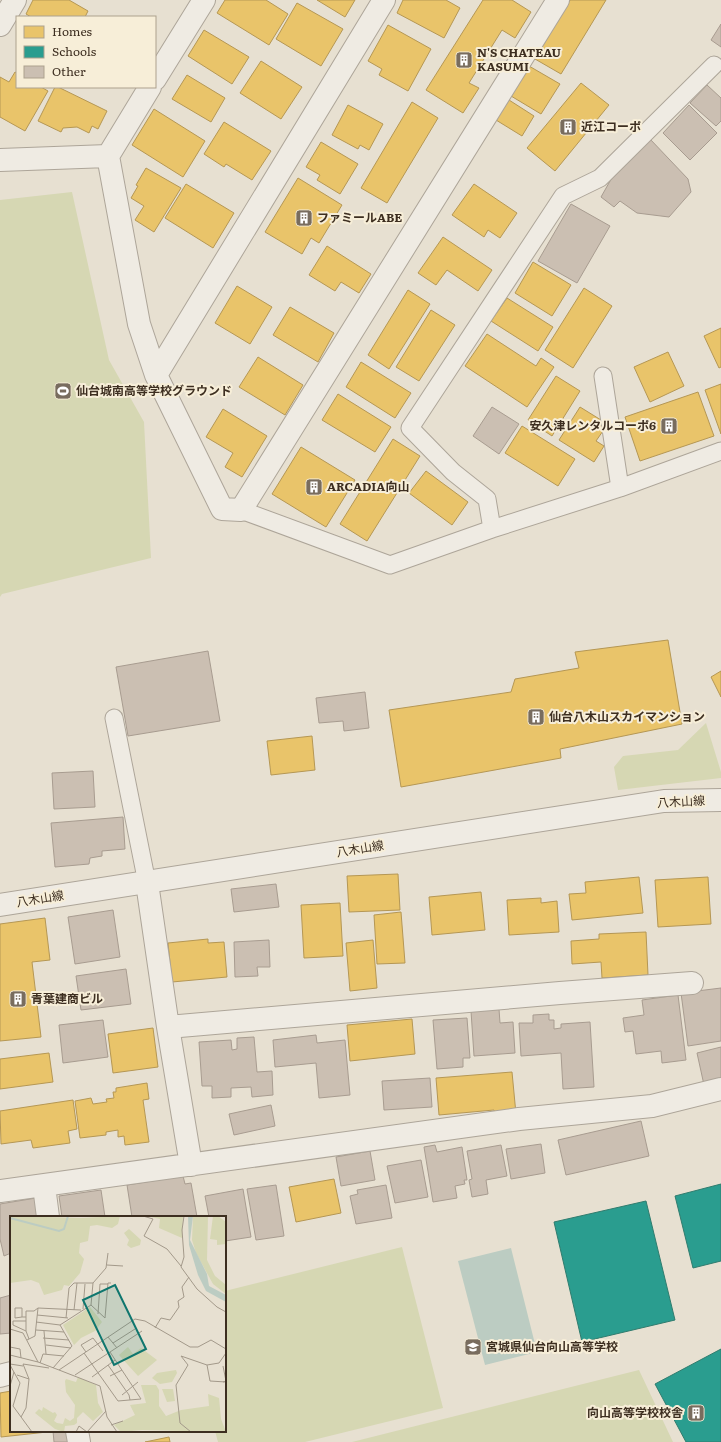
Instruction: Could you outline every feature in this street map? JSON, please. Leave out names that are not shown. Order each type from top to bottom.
[{"type":"street","points":[[0,25],[15,0]]},
{"type":"street","points":[[156,77],[204,0]]},
{"type":"street","points":[[156,374],[384,0]]},
{"type":"street","points":[[149,88],[108,156],[139,324],[156,374],[222,510],[241,510],[558,0]]},
{"type":"street","points":[[0,160],[108,156]]},
{"type":"street","name":"八木山線","points":[[0,905],[664,801],[721,800]]},
{"type":"street","points":[[146,883],[191,1165]]},
{"type":"street","points":[[168,1027],[552,993],[692,983]]},
{"type":"street","points":[[0,1191],[519,1119],[652,1106],[721,1090]]},
{"type":"street","points":[[44,1186],[48,1216]]},
{"type":"street","points":[[0,1376],[10,1374]]},
{"type":"street","points":[[77,1432],[79,1442]]},
{"type":"lane","points":[[492,529],[487,499],[453,472],[410,428],[563,196],[600,178],[714,65]]},
{"type":"lane","points":[[603,376],[620,488]]},
{"type":"lane","points":[[241,510],[390,566],[492,529],[620,488],[721,451]]},
{"type":"lane","points":[[114,718],[146,883]]},
{"type":"green space","name":"仙台城南高等学校グラウンド","points":[[72,192],[109,360],[144,422],[151,558],[2,594],[0,597],[0,200]]},
{"type":"green space","points":[[706,723],[721,772],[721,778],[618,790],[614,767],[623,756],[678,750]]},
{"type":"green space","points":[[402,1247],[443,1408],[305,1442],[218,1442],[215,1432],[226,1432],[226,1291]]},
{"type":"green space","points":[[639,1370],[673,1442],[352,1442]]},
{"type":"shaded area","points":[[511,1248],[537,1352],[485,1365],[458,1261]]},
{"type":"building: Homes","points":[[33,0],[69,0],[88,11],[86,16],[29,16],[26,14]]},
{"type":"building: Homes","points":[[225,0],[266,0],[288,14],[269,45],[217,13]]},
{"type":"building: Homes","points":[[317,0],[355,0],[345,17]]},
{"type":"building: Homes","points":[[403,0],[446,0],[460,8],[444,38],[397,13]]},
{"type":"building: Homes","name":"N'S CHATEAU KASUMI","points":[[483,0],[512,0],[531,12],[515,38],[502,30],[469,83],[479,88],[463,113],[426,90]]},
{"type":"building: Homes","points":[[570,0],[606,0],[561,74],[535,59]]},
{"type":"building: Homes","points":[[297,3],[343,29],[321,66],[276,39]]},
{"type":"building: Homes","points":[[388,25],[431,49],[408,91],[379,75],[382,69],[368,61]]},
{"type":"building: Homes","points":[[204,30],[249,57],[232,84],[188,56]]},
{"type":"building: Homes","points":[[261,61],[302,87],[281,119],[240,93]]},
{"type":"building: Homes","points":[[529,66],[560,84],[541,114],[511,96]]},
{"type":"building: Homes","points":[[15,72],[16,88],[43,88],[48,91],[25,131],[0,117],[0,77],[9,82]]},
{"type":"building: Homes","points":[[187,75],[225,98],[211,122],[172,99]]},
{"type":"building: Homes","name":"近江コーポ","points":[[581,83],[609,105],[555,171],[527,148]]},
{"type":"building: Homes","points":[[54,88],[60,88],[107,111],[98,129],[92,126],[89,133],[77,127],[63,128],[61,132],[38,121]]},
{"type":"building: Homes","points":[[509,100],[534,116],[522,136],[496,120]]},
{"type":"building: Homes","points":[[412,102],[438,118],[387,203],[361,188]]},
{"type":"building: Homes","points":[[348,105],[383,124],[369,150],[360,145],[358,149],[332,135]]},
{"type":"building: Homes","points":[[154,109],[205,141],[183,177],[132,145]]},
{"type":"building: Homes","points":[[224,122],[271,151],[252,180],[226,164],[224,167],[204,154]]},
{"type":"building: Homes","points":[[321,142],[358,164],[340,194],[317,180],[320,175],[306,167]]},
{"type":"building: Homes","points":[[146,168],[181,188],[154,232],[135,220],[144,206],[131,198],[138,186],[136,185]]},
{"type":"building: Homes","name":"ファミールABE","points":[[298,178],[342,205],[319,243],[311,238],[302,254],[265,232]]},
{"type":"building: Homes","points":[[186,184],[234,213],[213,248],[165,218]]},
{"type":"building: Homes","points":[[474,184],[517,213],[500,238],[488,230],[484,237],[452,215]]},
{"type":"building: Homes","points":[[443,237],[492,270],[478,291],[447,270],[436,285],[418,273]]},
{"type":"building: Homes","points":[[327,246],[371,274],[359,293],[341,282],[335,291],[309,275]]},
{"type":"building: Homes","points":[[533,262],[571,285],[552,316],[515,293]]},
{"type":"building: Homes","points":[[237,286],[272,307],[250,344],[215,323]]},
{"type":"building: Homes","points":[[584,288],[612,306],[573,368],[545,350]]},
{"type":"building: Homes","points":[[408,290],[430,304],[389,369],[368,355]]},
{"type":"building: Homes","points":[[507,298],[553,327],[538,351],[491,321]]},
{"type":"building: Homes","points":[[290,307],[334,333],[318,362],[273,335]]},
{"type":"building: Homes","points":[[431,310],[455,325],[419,381],[396,367]]},
{"type":"building: Homes","points":[[721,328],[721,367],[719,368],[704,336]]},
{"type":"building: Homes","points":[[487,334],[536,366],[541,358],[554,367],[527,407],[465,366]]},
{"type":"building: Homes","points":[[668,352],[684,386],[650,402],[634,367]]},
{"type":"building: Homes","points":[[258,357],[303,385],[285,415],[239,387]]},
{"type":"building: Homes","points":[[361,362],[411,393],[395,418],[346,387]]},
{"type":"building: Homes","points":[[556,376],[580,391],[552,436],[528,420]]},
{"type":"building: Homes","points":[[721,384],[721,434],[705,390]]},
{"type":"building: Homes","name":"安久津レンタルコーポ6","points":[[698,392],[714,436],[640,461],[625,417]]},
{"type":"building: Homes","points":[[338,394],[391,427],[375,452],[322,420]]},
{"type":"building: Homes","points":[[580,407],[601,420],[598,424],[605,428],[596,441],[604,446],[594,462],[559,440]]},
{"type":"building: Homes","points":[[223,409],[267,436],[242,477],[225,467],[233,453],[206,437]]},
{"type":"building: Homes","points":[[522,426],[575,459],[558,486],[505,453]]},
{"type":"building: Homes","points":[[393,439],[420,456],[367,541],[340,524]]},
{"type":"building: Homes","name":"ARCADIA向山","points":[[301,447],[355,480],[326,527],[272,494]]},
{"type":"building: Homes","points":[[426,471],[468,502],[452,525],[409,493]]},
{"type":"building: Homes","name":"仙台八木山スカイマンション","points":[[668,640],[682,724],[560,749],[561,758],[401,787],[389,710],[511,692],[515,679],[579,668],[575,652]]},
{"type":"building: Homes","points":[[721,671],[721,697],[711,677]]},
{"type":"building: Homes","points":[[312,736],[315,770],[271,775],[267,741]]},
{"type":"building: Homes","points":[[398,874],[400,910],[349,912],[347,876]]},
{"type":"building: Homes","points":[[639,877],[643,913],[572,920],[569,894],[586,893],[585,882]]},
{"type":"building: Homes","points":[[708,877],[711,924],[658,927],[655,880]]},
{"type":"building: Homes","points":[[481,892],[485,930],[432,935],[429,897]]},
{"type":"building: Homes","points":[[541,898],[541,903],[557,901],[559,932],[509,935],[507,900]]},
{"type":"building: Homes","points":[[340,903],[343,956],[304,958],[301,905]]},
{"type":"building: Homes","points":[[401,912],[405,963],[377,964],[374,915]]},
{"type":"building: Homes","name":"青葉建商ビル","points":[[45,918],[50,960],[32,962],[41,1037],[0,1041],[0,924]]},
{"type":"building: Homes","points":[[646,932],[648,975],[602,978],[601,962],[572,964],[571,941],[599,939],[599,934]]},
{"type":"building: Homes","points":[[208,939],[208,943],[224,942],[227,977],[172,982],[168,943]]},
{"type":"building: Homes","points":[[373,940],[377,988],[350,991],[346,943]]},
{"type":"building: Homes","points":[[412,1019],[415,1054],[350,1061],[347,1025]]},
{"type":"building: Homes","points":[[153,1028],[158,1067],[113,1073],[108,1034]]},
{"type":"building: Homes","points":[[49,1053],[53,1082],[0,1089],[0,1059]]},
{"type":"building: Homes","points":[[512,1072],[516,1114],[495,1115],[494,1110],[439,1115],[436,1078]]},
{"type":"building: Homes","points":[[147,1083],[149,1099],[143,1100],[149,1142],[125,1145],[124,1136],[118,1137],[118,1130],[106,1132],[106,1135],[80,1138],[75,1101],[91,1098],[93,1104],[107,1102],[106,1099],[114,1098],[113,1092],[116,1092],[116,1088]]},
{"type":"building: Homes","points":[[73,1100],[77,1129],[68,1131],[70,1143],[33,1148],[31,1140],[1,1144],[0,1111]]},
{"type":"building: Homes","points":[[334,1179],[341,1213],[296,1222],[289,1187]]},
{"type":"building: Homes","points":[[10,1391],[10,1432],[47,1432],[1,1437],[0,1393]]},
{"type":"building: Homes","points":[[169,1437],[170,1442],[145,1442]]},
{"type":"building: Schools","points":[[721,1184],[721,1261],[693,1268],[675,1196]]},
{"type":"building: Schools","points":[[646,1201],[675,1320],[582,1342],[554,1222]]},
{"type":"building: Schools","name":"向山高等学校校舎","points":[[721,1349],[721,1442],[686,1442],[655,1384]]},
{"type":"building: Other","points":[[721,24],[721,47],[711,40]]},
{"type":"building: Other","points":[[707,85],[721,98],[721,121],[716,126],[690,103]]},
{"type":"building: Other","points":[[689,105],[717,133],[690,160],[663,133]]},
{"type":"building: Other","points":[[650,139],[688,179],[691,192],[669,217],[637,213],[620,201],[614,207],[601,197],[618,167]]},
{"type":"building: Other","points":[[571,204],[610,226],[577,283],[538,261]]},
{"type":"building: Other","points":[[492,407],[519,424],[499,454],[473,436]]},
{"type":"building: Other","points":[[208,651],[220,721],[128,736],[116,667]]},
{"type":"building: Other","points":[[365,692],[369,728],[344,731],[343,721],[319,723],[316,698]]},
{"type":"building: Other","points":[[93,771],[95,807],[54,809],[52,773]]},
{"type":"building: Other","points":[[123,817],[125,849],[102,851],[102,856],[90,858],[89,864],[55,867],[51,823]]},
{"type":"building: Other","points":[[276,884],[279,907],[234,912],[231,889]]},
{"type":"building: Other","points":[[113,910],[120,957],[75,964],[68,917]]},
{"type":"building: Other","points":[[269,940],[270,967],[257,967],[258,976],[235,977],[234,942]]},
{"type":"building: Other","points":[[126,969],[131,1004],[81,1010],[76,976]]},
{"type":"building: Other","points":[[721,988],[721,1041],[688,1046],[681,993]]},
{"type":"building: Other","points":[[678,995],[686,1060],[662,1063],[661,1051],[636,1054],[633,1031],[625,1032],[623,1018],[644,1015],[642,1000]]},
{"type":"building: Other","points":[[499,1009],[500,1023],[513,1022],[515,1053],[474,1056],[471,1011]]},
{"type":"building: Other","points":[[549,1014],[549,1020],[554,1020],[554,1029],[561,1028],[561,1024],[590,1022],[594,1087],[563,1089],[561,1053],[521,1056],[519,1023],[533,1023],[533,1015]]},
{"type":"building: Other","points":[[467,1018],[470,1058],[463,1058],[463,1067],[437,1069],[433,1020]]},
{"type":"building: Other","points":[[103,1020],[108,1057],[63,1063],[59,1025]]},
{"type":"building: Other","points":[[316,1035],[317,1043],[345,1040],[350,1095],[319,1098],[316,1063],[275,1067],[273,1040]]},
{"type":"building: Other","points":[[254,1037],[257,1072],[272,1071],[273,1095],[252,1097],[251,1087],[231,1088],[231,1097],[212,1098],[212,1086],[202,1086],[199,1042],[231,1040],[232,1050],[237,1049],[237,1038]]},
{"type":"building: Other","points":[[721,1047],[721,1081],[704,1085],[697,1053]]},
{"type":"building: Other","points":[[430,1078],[432,1107],[384,1110],[382,1081]]},
{"type":"building: Other","points":[[271,1105],[275,1126],[234,1135],[229,1114]]},
{"type":"building: Other","points":[[641,1121],[649,1156],[566,1175],[558,1140]]},
{"type":"building: Other","points":[[541,1144],[545,1173],[511,1179],[506,1149]]},
{"type":"building: Other","points":[[435,1145],[437,1152],[462,1147],[467,1180],[464,1180],[465,1184],[455,1186],[457,1198],[433,1202],[424,1147]]},
{"type":"building: Other","points":[[501,1145],[507,1176],[486,1180],[488,1194],[472,1197],[469,1180],[472,1179],[467,1151]]},
{"type":"building: Other","points":[[370,1151],[375,1180],[341,1186],[336,1157]]},
{"type":"building: Other","points":[[421,1160],[428,1197],[395,1203],[387,1166]]},
{"type":"building: Other","points":[[183,1176],[185,1184],[191,1183],[197,1216],[132,1216],[127,1185]]},
{"type":"building: Other","points":[[276,1185],[284,1236],[256,1240],[247,1189]]},
{"type":"building: Other","points":[[386,1185],[392,1218],[356,1224],[350,1196],[358,1194],[357,1190]]},
{"type":"building: Other","points":[[243,1189],[251,1237],[226,1241],[226,1216],[209,1216],[205,1196]]},
{"type":"building: Other","points":[[101,1190],[105,1216],[62,1216],[59,1196]]},
{"type":"building: Other","points":[[36,1198],[37,1216],[10,1216],[10,1253],[4,1256],[0,1239],[0,1204]]},
{"type":"building: Other","points":[[10,1295],[10,1333],[0,1334],[0,1298]]},
{"type":"building: Other","points":[[53,1432],[70,1432],[71,1442],[54,1442]]},
{"type":"place","name":"N'S CHATEAU KASUMI","points":[[464,60]]},
{"type":"place","name":"近江コーポ","points":[[568,127]]},
{"type":"place","name":"ファミールABE","points":[[304,218]]},
{"type":"place","name":"仙台城南高等学校グラウンド","points":[[63,391]]},
{"type":"place","name":"安久津レンタルコーポ6","points":[[669,426]]},
{"type":"place","name":"ARCADIA向山","points":[[314,487]]},
{"type":"place","name":"仙台八木山スカイマンション","points":[[536,717]]},
{"type":"place","name":"青葉建商ビル","points":[[18,999]]},
{"type":"place","name":"宮城県仙台向山高等学校","points":[[473,1347]]},
{"type":"place","name":"向山高等学校校舎","points":[[696,1413]]}]
